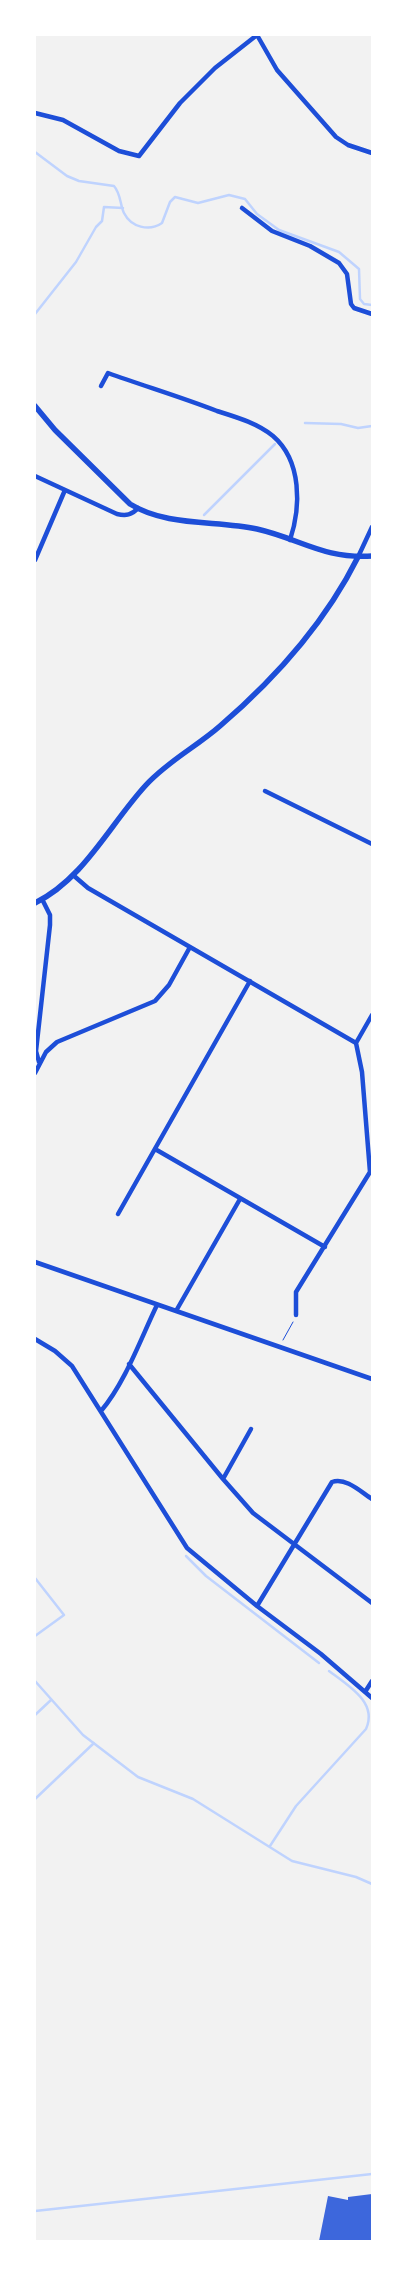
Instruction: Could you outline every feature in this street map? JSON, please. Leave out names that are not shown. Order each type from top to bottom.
[{"type":"street","points":[[35,113],[64,120],[119,151],[139,156],[180,103],[215,68],[257,35],[277,70],[336,137],[348,145],[372,153]]},
{"type":"street","points":[[242,208],[272,232],[310,246],[339,263],[347,274],[351,304],[354,308],[372,314]]},
{"type":"street","points":[[101,386],[108,373],[256,425],[273,436],[282,445],[291,464],[297,492],[297,514],[290,540]]},
{"type":"street","points":[[35,406],[60,435],[130,504],[138,508],[164,517],[257,529],[335,555],[372,556]]},
{"type":"street","points":[[35,476],[117,514],[127,516],[134,513],[138,508]]},
{"type":"street","points":[[35,560],[65,490]]},
{"type":"street","points":[[35,903],[73,875],[147,784],[171,762],[220,726],[297,650],[331,604],[358,557],[372,527]]},
{"type":"street","points":[[265,791],[372,844]]},
{"type":"street","points":[[73,875],[86,887],[356,1043]]},
{"type":"street","points":[[39,1062],[36,1051],[50,925],[50,915],[42,899]]},
{"type":"street","points":[[35,1073],[39,1062],[52,1046],[64,1038],[155,1001],[164,992],[190,947]]},
{"type":"street","points":[[118,1214],[250,981]]},
{"type":"street","points":[[296,1315],[296,1292],[371,1173],[362,1072],[356,1043],[372,1015]]},
{"type":"street","points":[[155,1149],[325,1247]]},
{"type":"street","points":[[176,1312],[240,1199]]},
{"type":"street","points":[[35,1262],[372,1378]]},
{"type":"street","points":[[101,1411],[129,1364],[157,1305]]},
{"type":"street","points":[[35,1339],[55,1351],[72,1366],[180,1539],[198,1558],[257,1606],[321,1654],[372,1698]]},
{"type":"street","points":[[129,1364],[222,1479],[253,1513],[372,1603]]},
{"type":"street","points":[[222,1479],[251,1429]]},
{"type":"street","points":[[257,1606],[332,1482],[338,1480],[347,1483],[372,1499]]},
{"type":"street","points":[[365,1692],[372,1681]]},
{"type":"path","points":[[281,1343],[296,1315]]},
{"type":"building","points":[[372,2194],[372,2241],[319,2241],[328,2196],[348,2200],[348,2197]]},
{"type":"waterway","points":[[35,152],[67,176],[79,181],[114,186],[127,218],[141,227],[152,227],[162,223],[170,202],[175,197],[198,203],[229,195],[245,199],[257,214],[279,230],[339,252],[359,269],[360,299],[364,304],[372,305]]},
{"type":"waterway","points":[[35,314],[76,262],[96,227],[102,221],[104,207],[123,208]]},
{"type":"waterway","points":[[305,423],[341,424],[358,428],[372,426]]},
{"type":"waterway","points":[[204,515],[275,444]]},
{"type":"waterway","points":[[186,1556],[206,1576],[319,1663]]},
{"type":"waterway","points":[[35,1578],[64,1615],[35,1636]]},
{"type":"waterway","points":[[270,1846],[296,1806],[366,1729],[369,1720],[365,1703],[353,1689],[329,1671]]},
{"type":"waterway","points":[[35,1681],[83,1735],[138,1777],[193,1799],[292,1861],[356,1877],[372,1884]]},
{"type":"waterway","points":[[35,1715],[51,1700]]},
{"type":"waterway","points":[[35,1799],[94,1743]]},
{"type":"waterway","points":[[35,2211],[372,2174]]}]
